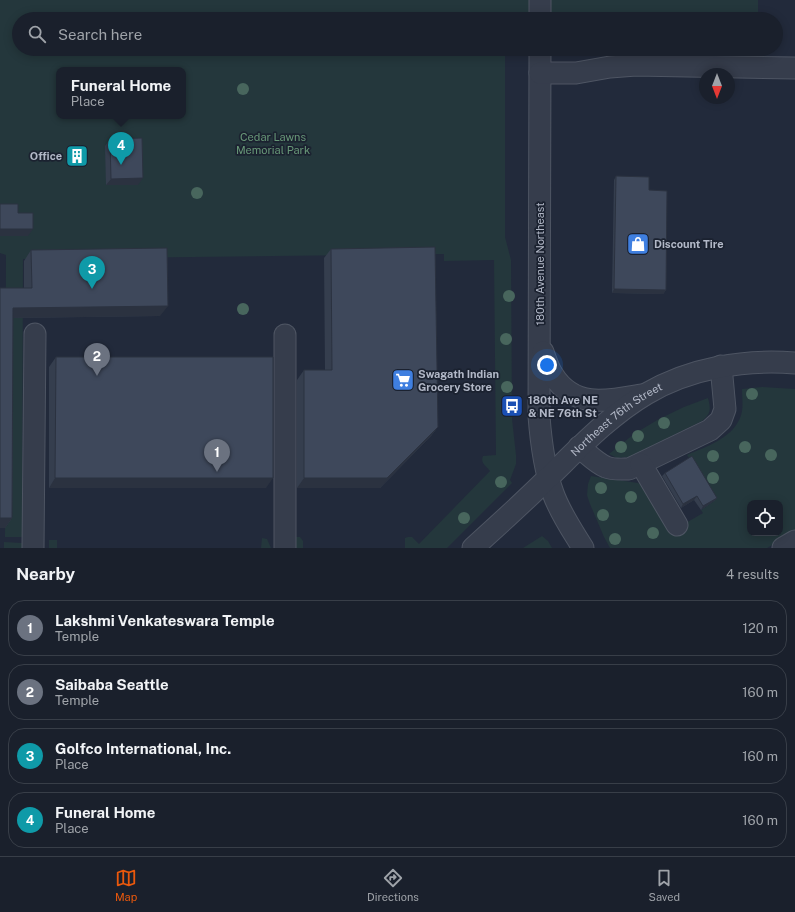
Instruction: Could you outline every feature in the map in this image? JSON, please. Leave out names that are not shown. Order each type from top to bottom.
[{"type":"street","points":[[540,0],[540,12]]},
{"type":"street","name":"180th Avenue Northeast","points":[[540,56],[540,429],[543,456],[553,494],[583,548]]},
{"type":"street","points":[[540,73],[576,73],[610,67],[636,65],[795,68]]},
{"type":"street","points":[[33,548],[35,334]]},
{"type":"street","points":[[285,335],[285,548]]},
{"type":"street","points":[[540,344],[553,376],[568,392],[578,397],[601,401],[645,395]]},
{"type":"street","name":"Northeast 76th Street","points":[[473,548],[609,421],[628,406],[664,384],[721,366],[747,362],[795,363]]},
{"type":"street","points":[[580,447],[596,461],[606,467],[618,470],[629,469],[710,430],[721,420],[725,409],[721,366]]},
{"type":"street","points":[[641,464],[677,525]]},
{"type":"street","points":[[783,548],[795,541]]},
{"type":"green space","name":"Cedar Lawns Memorial Park","points":[[0,0],[758,0],[758,12],[12,12],[12,56],[505,56],[505,237],[511,260],[512,419],[516,464],[510,480],[512,483],[447,548],[405,548],[405,538],[412,537],[419,544],[490,471],[482,461],[483,456],[496,455],[494,260],[444,261],[444,254],[23,259],[22,537],[5,537],[6,255],[0,253]]},
{"type":"green space","points":[[762,387],[795,389],[795,531],[767,548],[610,548],[587,495],[588,484],[591,476],[638,483],[646,487],[672,531],[703,513],[701,510],[714,501],[687,455],[725,437],[740,418],[742,389]]},
{"type":"green space","points":[[708,398],[710,411],[702,421],[629,457],[617,458],[609,454],[634,434],[659,419]]},
{"type":"green space","points":[[542,536],[548,541],[552,548],[523,548]]},
{"type":"green space","points":[[296,537],[300,537],[303,541],[303,548],[294,548],[294,541]]},
{"type":"green space","points":[[262,538],[267,539],[271,548],[261,548]]},
{"type":"green space","points":[[49,540],[57,540],[57,548],[49,548]]},
{"type":"green space","points":[[4,542],[22,543],[22,548],[4,548]]},
{"type":"building","points":[[142,138],[143,178],[111,179],[110,139]]},
{"type":"building","name":"Discount Tire","points":[[616,176],[649,177],[649,190],[667,191],[666,290],[614,289]]},
{"type":"building","points":[[0,204],[18,204],[18,213],[33,213],[33,229],[0,229]]},
{"type":"building","points":[[435,247],[438,427],[387,478],[304,478],[304,370],[332,370],[331,249]]},
{"type":"building","points":[[167,248],[168,306],[13,308],[12,518],[0,518],[0,288],[32,288],[31,250]]},
{"type":"building","points":[[56,357],[273,357],[273,478],[55,478]]},
{"type":"building","points":[[692,456],[717,498],[703,506],[697,496],[683,504],[665,473]]},
{"type":"place","name":"Office","points":[[77,156]]},
{"type":"place","name":"Funeral Home","points":[[121,165]]},
{"type":"place","name":"Discount Tire","points":[[638,244]]},
{"type":"place","name":"Golfco International, Inc.","points":[[92,289]]},
{"type":"place","name":"Saibaba Seattle","points":[[97,376]]},
{"type":"place","name":"Swagath Indian Grocery Store","points":[[403,380]]},
{"type":"place","name":"180th Ave NE & NE 76th St","points":[[512,406]]},
{"type":"place","name":"Lakshmi Venkateswara Temple","points":[[217,472]]}]
